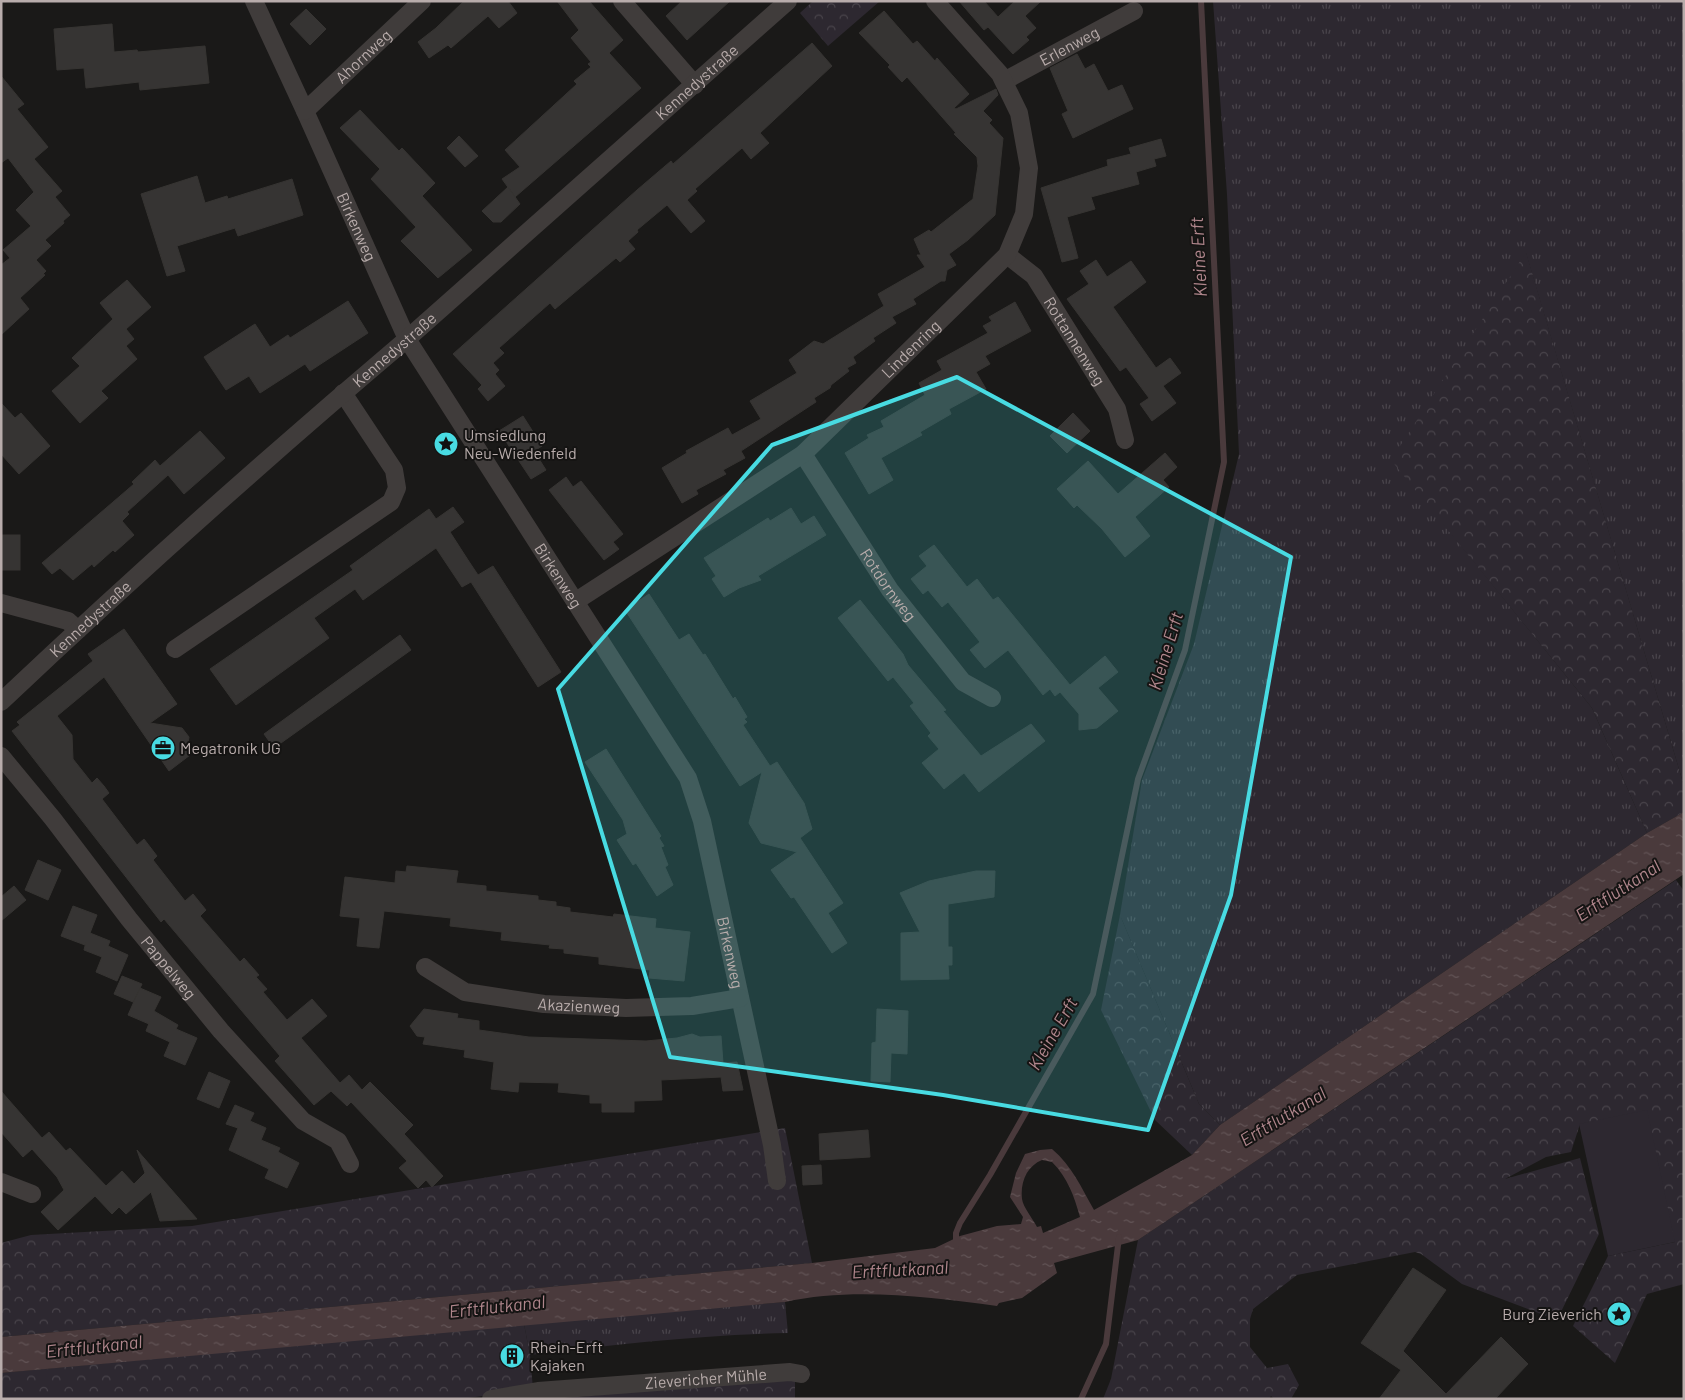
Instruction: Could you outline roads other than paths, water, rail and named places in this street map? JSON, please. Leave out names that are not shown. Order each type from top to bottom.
[{"type":"street","name":"Birkenweg","points":[[254,1],[306,111],[407,339],[688,778],[702,821],[772,1145],[777,1182]]},
{"type":"street","name":"Ahornweg","points":[[306,111],[422,1]]},
{"type":"street","points":[[622,1],[695,85]]},
{"type":"street","name":"Kennedystraße","points":[[1,702],[78,630],[343,393],[407,339],[788,1]]},
{"type":"street","name":"Lindenring","points":[[576,601],[803,454],[1007,255],[1024,214],[1029,168],[1020,113],[1004,81],[936,1]]},
{"type":"street","name":"Erlenweg","points":[[1004,81],[1134,11]]},
{"type":"street","name":"Rottannenweg","points":[[1007,255],[1034,276],[1117,409],[1125,440]]},
{"type":"street","points":[[175,649],[391,502],[397,488],[394,470],[343,393]]},
{"type":"street","name":"Rotdornweg","points":[[803,454],[896,597],[963,682],[992,698]]},
{"type":"street","points":[[1,603],[68,621],[78,630]]},
{"type":"street","name":"Pappelweg","points":[[1,756],[53,819],[129,919],[221,1030],[303,1121],[338,1141],[350,1164]]},
{"type":"street","name":"Akazienweg","points":[[425,967],[464,992],[544,1004],[626,1008],[692,1006],[740,998]]},
{"type":"street","points":[[1,1182],[32,1194]]},
{"type":"street","name":"Zievericher Mühle","points":[[491,1399],[538,1391],[790,1372],[801,1374]]},
{"type":"water","name":"Erftflutkanal","points":[[1684,812],[1684,874],[1138,1240],[1054,1263],[1057,1273],[1022,1298],[999,1303],[997,1306],[945,1299],[891,1295],[837,1295],[785,1302],[1,1373],[1,1337],[812,1263],[935,1248],[960,1236],[997,1226],[1021,1224],[1023,1217],[1010,1197],[1016,1173],[1025,1154],[1040,1150],[1052,1149],[1065,1162],[1076,1177],[1094,1210],[1192,1155],[1220,1125],[1647,833]],"holes":[[[1042,1160],[1052,1162],[1058,1168],[1070,1188],[1080,1217],[1043,1233],[1041,1226],[1037,1227],[1024,1206],[1022,1187],[1023,1181],[1032,1166]]]},
{"type":"waterway","name":"Kleine Erft","points":[[956,1246],[956,1233],[960,1223],[990,1175],[1093,994],[1138,779],[1185,650],[1224,462],[1201,1]]},
{"type":"waterway","points":[[1081,1399],[1106,1344],[1119,1237]]},
{"type":"place","name":"Umsiedlung Neu-Wiedenfeld","points":[[446,444]]},
{"type":"place","name":"Megatronik UG","points":[[163,748]]},
{"type":"place","name":"Burg Zieverich","points":[[1619,1314]]},
{"type":"place","name":"Rhein-Erft Kajaken","points":[[512,1356]]}]
